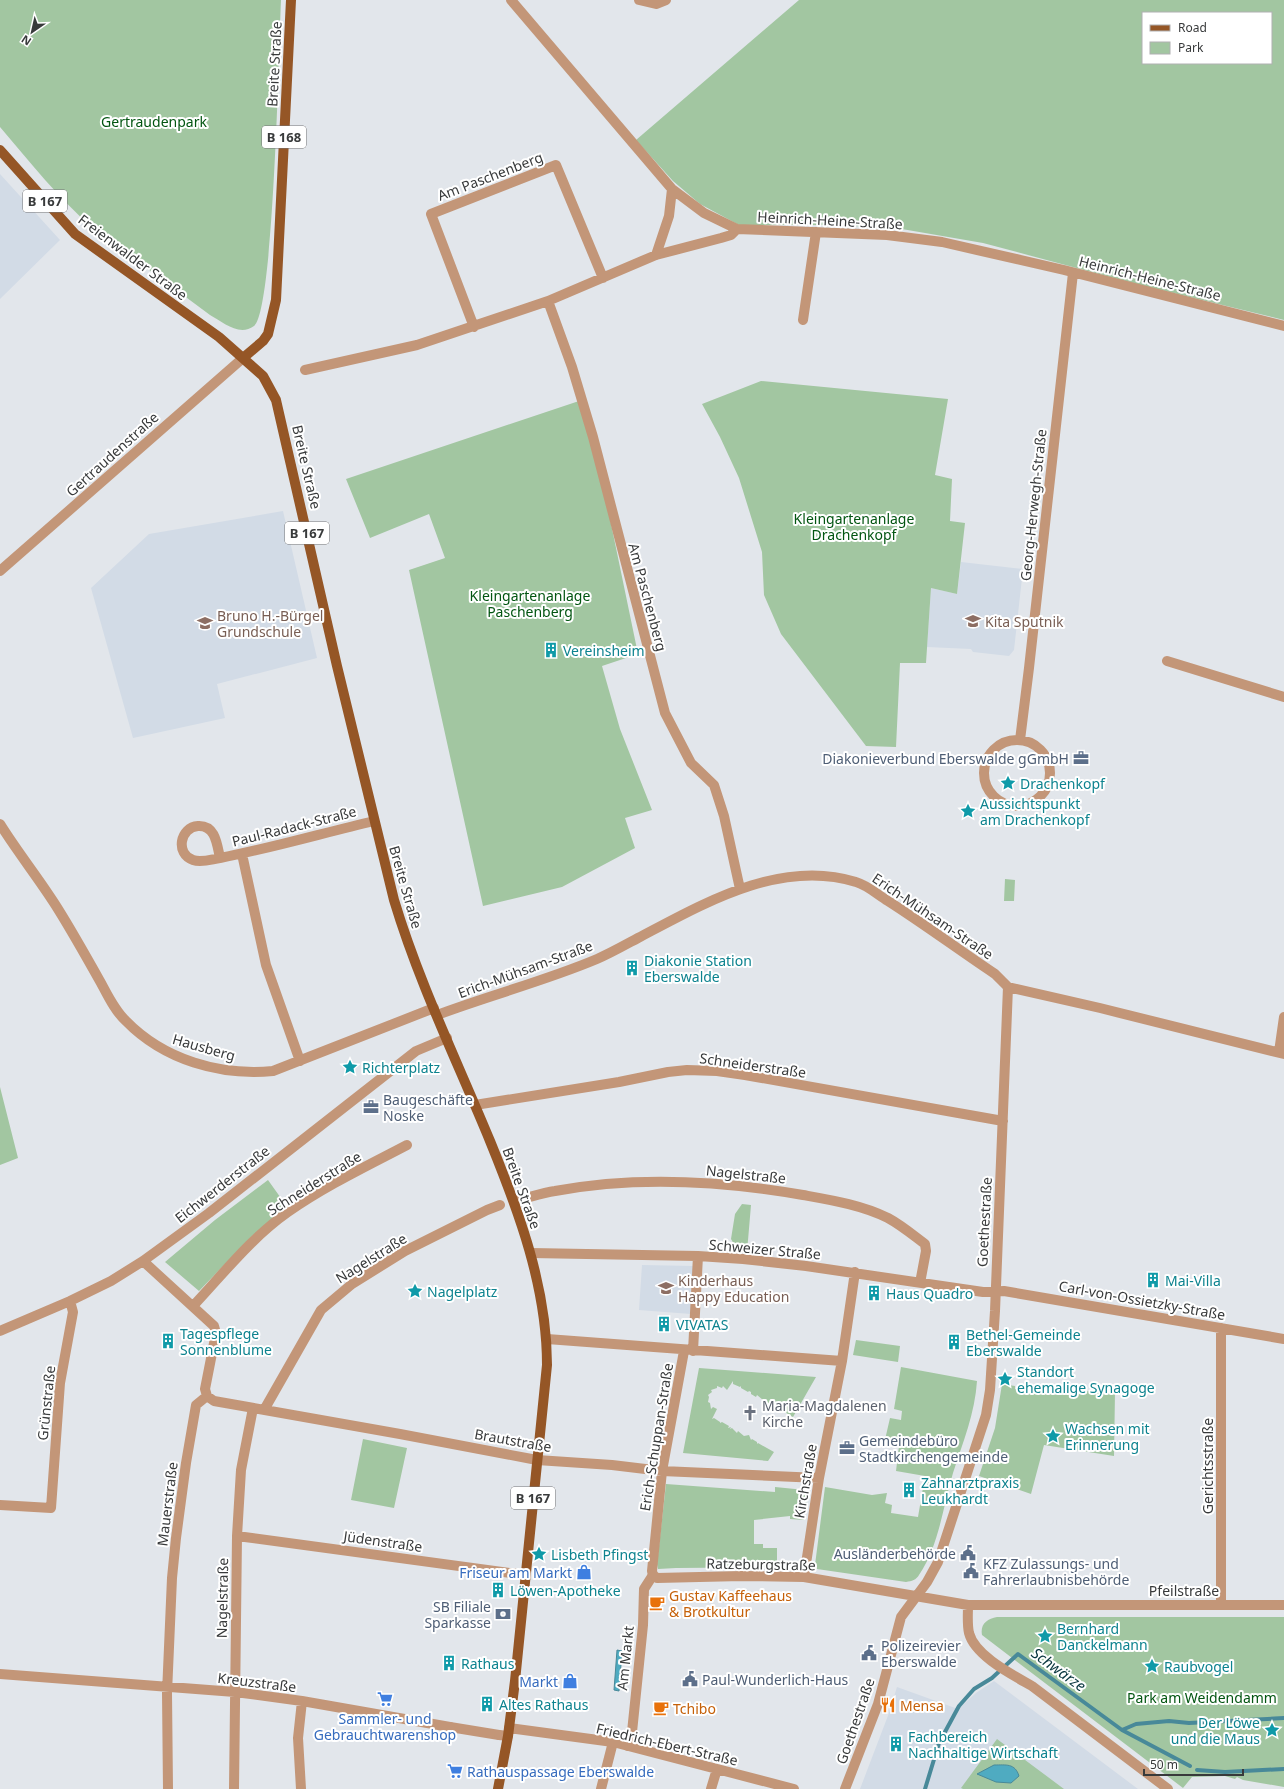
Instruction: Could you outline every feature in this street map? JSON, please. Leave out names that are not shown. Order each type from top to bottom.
[{"type":"main road","name":"Breite Straße","points":[[291,0],[276,300],[268,334],[263,341],[243,358],[263,376],[276,400],[374,821],[401,925],[514,1201],[530,1253],[547,1339],[547,1365],[525,1575],[498,1789]]},
{"type":"main road","name":"Freienwalder Straße","points":[[0,150],[75,234],[213,333],[243,358]]},
{"type":"street","name":"Heinrich-Heine-Straße","points":[[511,0],[672,189],[704,213],[736,229],[887,235],[942,242],[1284,326]]},
{"type":"street","points":[[639,0],[656,4],[666,0]]},
{"type":"street","name":"Am Paschenberg","points":[[474,327],[431,214],[556,165],[604,278]]},
{"type":"street","points":[[656,255],[669,216],[672,189]]},
{"type":"street","points":[[305,370],[417,345],[474,327],[548,301],[656,255],[731,235],[736,229]]},
{"type":"street","points":[[804,320],[816,232]]},
{"type":"street","name":"Georg-Herwegh-Straße","points":[[1020,740],[1072,273]]},
{"type":"street","name":"Am Paschenberg","points":[[548,301],[572,367],[592,437],[665,713],[691,763],[714,785],[724,816],[740,889]]},
{"type":"street","name":"Gertraudenstraße","points":[[0,571],[243,358]]},
{"type":"street","points":[[1168,661],[1284,697]]},
{"type":"street","points":[[1020,740],[1031,744],[1040,750],[1046,760],[1049,776],[1043,792],[1035,800],[1025,805],[1013,806],[1002,803],[993,796],[987,787],[984,776],[985,764],[990,754],[998,746],[1008,742],[1020,740]]},
{"type":"street","name":"Paul-Radack-Straße","points":[[220,858],[242,854],[374,821]]},
{"type":"street","name":"Hausberg","points":[[0,824],[57,908],[125,1021],[145,1038],[174,1056],[229,1071],[252,1073],[273,1071],[436,1012]]},
{"type":"street","points":[[242,854],[266,965],[300,1061]]},
{"type":"street","name":"Erich-Mühsam-Straße","points":[[436,1012],[566,971],[599,958],[682,915],[740,889],[764,882],[791,877],[814,876],[858,882],[995,974],[1008,987]]},
{"type":"street","points":[[1008,987],[1100,1008],[1281,1053],[1284,1017]]},
{"type":"street","name":"Goethestraße","points":[[845,1789],[878,1704],[901,1617],[927,1582],[938,1562],[986,1415],[990,1390],[1008,987]]},
{"type":"street","name":"Eichwerderstraße","points":[[0,1331],[70,1301],[111,1281],[143,1261],[208,1213],[416,1051],[447,1038]]},
{"type":"street","name":"Schneiderstraße","points":[[475,1105],[687,1070],[717,1071],[745,1075],[1003,1121]]},
{"type":"street","name":"Schneiderstraße","points":[[193,1306],[267,1228],[288,1212],[358,1170],[407,1144]]},
{"type":"street","name":"Nagelstraße","points":[[514,1201],[555,1191],[608,1184],[681,1183],[756,1187],[824,1199],[858,1207],[889,1218],[925,1244],[926,1251],[920,1283]]},
{"type":"street","name":"Nagelstraße","points":[[264,1410],[321,1310],[352,1284],[405,1252],[486,1210],[500,1205]]},
{"type":"street","name":"Schweizer Straße","points":[[530,1253],[698,1256],[855,1272],[983,1292],[995,1291]]},
{"type":"street","name":"Erich-Schuppan-Straße","points":[[653,1575],[652,1571],[662,1471],[689,1351],[698,1256]]},
{"type":"street","points":[[143,1261],[214,1326],[216,1333],[205,1389],[207,1396]]},
{"type":"street","name":"Kirchstraße","points":[[804,1577],[819,1478],[842,1361],[855,1272]]},
{"type":"street","name":"Carl-von-Ossietzky-Straße","points":[[995,1291],[1004,1291],[1284,1339]]},
{"type":"street","name":"Grünstraße","points":[[0,1505],[51,1508],[60,1383],[73,1312],[70,1301]]},
{"type":"street","name":"Gerichtsstraße","points":[[1221,1328],[1221,1604]]},
{"type":"street","points":[[547,1339],[689,1351],[842,1361]]},
{"type":"street","name":"Brautstraße","points":[[207,1396],[214,1401],[537,1460],[612,1465],[662,1471],[819,1478]]},
{"type":"street","name":"Mauerstraße","points":[[168,1789],[168,1687],[172,1578],[180,1508],[196,1405],[207,1396]]},
{"type":"street","name":"Nagelstraße","points":[[234,1789],[237,1536],[241,1470],[254,1408]]},
{"type":"street","name":"Jüdenstraße","points":[[237,1536],[525,1575]]},
{"type":"street","name":"Ratzeburgstraße","points":[[653,1575],[657,1578],[742,1576],[804,1577],[916,1596]]},
{"type":"street","name":"Am Markt","points":[[628,1746],[632,1732],[643,1625],[644,1589],[653,1575]]},
{"type":"street","name":"Pfeilstraße","points":[[916,1596],[968,1605],[1284,1605]]},
{"type":"street","points":[[968,1605],[968,1632],[972,1641],[995,1663],[1010,1674],[1032,1686],[1168,1789]]},
{"type":"street","name":"Kreuzstraße","points":[[0,1674],[235,1692],[302,1701],[450,1727],[505,1733]]},
{"type":"street","points":[[301,1789],[298,1738],[302,1701]]},
{"type":"street","name":"Friedrich-Ebert-Straße","points":[[505,1733],[613,1742],[794,1789]]},
{"type":"street","points":[[601,1789],[613,1742]]},
{"type":"street","points":[[711,1789],[717,1769]]},
{"type":"shaded area","points":[[0,174],[60,240],[0,299]]},
{"type":"shaded area","name":"Bruno H.-Bürgel Grundschule","points":[[283,511],[317,658],[217,684],[225,718],[133,738],[91,588],[149,534]]},
{"type":"shaded area","name":"Kita Sputnik","points":[[961,562],[1023,569],[1014,650],[1009,656],[973,652],[971,649],[927,647],[931,588],[957,594]]},
{"type":"shaded area","name":"Kinderhaus Happy Education","points":[[642,1265],[693,1266],[691,1314],[639,1310]]},
{"type":"shaded area","points":[[994,1681],[1138,1789],[860,1789],[889,1713],[897,1687],[958,1709],[976,1693]]},
{"type":"green space","name":"Gertraudenpark","points":[[0,0],[281,0],[271,227],[261,309],[254,326],[243,330],[237,329],[210,315],[94,229],[57,193],[0,127]]},
{"type":"green space","points":[[799,0],[1284,0],[1284,320],[1144,286],[983,243],[896,228],[829,225],[739,225],[700,204],[673,181],[636,140]]},
{"type":"green space","name":"Kleingartenanlage Drachenkopf","points":[[761,381],[948,399],[935,475],[952,479],[950,521],[965,523],[957,594],[931,588],[926,663],[900,663],[896,747],[866,746],[781,634],[764,595],[762,552],[739,478],[720,437],[702,404]]},
{"type":"green space","name":"Kleingartenanlage Paschenberg","points":[[579,401],[593,437],[638,654],[602,666],[620,729],[652,810],[625,818],[635,848],[562,887],[483,906],[409,570],[445,558],[429,514],[370,538],[346,479]]},
{"type":"green space","points":[[1005,879],[1015,880],[1014,901],[1004,901]]},
{"type":"green space","points":[[0,1087],[18,1158],[0,1165]]},
{"type":"green space","points":[[268,1180],[288,1208],[252,1236],[199,1291],[165,1262],[215,1220]]},
{"type":"green space","points":[[742,1204],[751,1205],[747,1252],[738,1251],[731,1239],[735,1214]]},
{"type":"green space","points":[[856,1340],[900,1346],[898,1362],[853,1355]]},
{"type":"green space","points":[[901,1367],[977,1381],[971,1416],[949,1486],[940,1526],[926,1564],[918,1577],[914,1580],[906,1582],[817,1569],[815,1565],[825,1487],[872,1495],[887,1493],[885,1503],[892,1505],[891,1513],[918,1517],[925,1476],[896,1471],[899,1446],[884,1444],[890,1418],[901,1420],[902,1411],[894,1409]]},
{"type":"green space","points":[[699,1368],[816,1377],[793,1417],[771,1405],[771,1403],[766,1404],[764,1399],[763,1400],[757,1395],[756,1397],[751,1394],[751,1392],[741,1388],[741,1386],[740,1387],[733,1384],[733,1381],[727,1390],[723,1386],[722,1388],[717,1386],[717,1388],[711,1390],[712,1392],[708,1395],[708,1402],[710,1403],[711,1409],[713,1407],[717,1409],[712,1419],[714,1418],[720,1423],[722,1422],[729,1426],[728,1428],[731,1427],[730,1429],[732,1428],[737,1433],[738,1431],[744,1436],[749,1435],[751,1440],[752,1439],[757,1442],[757,1444],[758,1443],[774,1452],[768,1461],[683,1453]]},
{"type":"green space","name":"Wachsen mit Erinnerung","points":[[1002,1384],[1015,1386],[1015,1389],[1115,1392],[1114,1456],[1044,1445],[1031,1494],[979,1476],[995,1428]]},
{"type":"green space","points":[[363,1439],[407,1448],[394,1508],[351,1500]]},
{"type":"green space","points":[[666,1484],[775,1492],[775,1487],[805,1490],[808,1493],[804,1520],[790,1519],[790,1516],[754,1520],[754,1544],[763,1544],[763,1548],[777,1548],[777,1567],[658,1569],[657,1564]]},
{"type":"green space","name":"Park am Weidendamm","points":[[997,1617],[1284,1617],[1284,1787],[1243,1780],[1237,1777],[1235,1779],[1225,1776],[1192,1777],[1183,1788],[982,1635],[983,1625],[990,1619]]},
{"type":"green space","points":[[997,1739],[1064,1789],[961,1788]]},
{"type":"water","points":[[617,1650],[622,1651],[619,1691],[614,1690]]},
{"type":"water","points":[[994,1765],[1010,1766],[1015,1769],[1019,1776],[1011,1783],[996,1782],[977,1774]]},
{"type":"waterway","name":"Schwärze","points":[[925,1789],[939,1743],[959,1706],[974,1689],[992,1678],[1018,1654],[1122,1730],[1190,1766]]},
{"type":"waterway","points":[[1122,1730],[1136,1724],[1169,1721],[1189,1723],[1284,1718]]},
{"type":"waterway","name":"Schwärze","points":[[1197,1770],[1225,1772],[1284,1769]]},
{"type":"place","name":"Kita Sputnik","points":[[973,621]]},
{"type":"place","name":"Bruno H.-Bürgel Grundschule","points":[[205,623]]},
{"type":"place","name":"Vereinsheim","points":[[551,650]]},
{"type":"place","name":"Diakonieverbund Eberswalde gGmbH","points":[[1081,758]]},
{"type":"place","name":"Drachenkopf","points":[[1008,783]]},
{"type":"place","name":"Aussichtspunkt am Drachenkopf","points":[[968,811]]},
{"type":"place","name":"Diakonie Station Eberswalde","points":[[632,968]]},
{"type":"place","name":"Richterplatz","points":[[350,1067]]},
{"type":"place","name":"Baugeschäfte Noske","points":[[371,1107]]},
{"type":"place","name":"Mai-Villa","points":[[1153,1280]]},
{"type":"place","name":"Kinderhaus Happy Education","points":[[666,1288]]},
{"type":"place","name":"Nagelplatz","points":[[415,1291]]},
{"type":"place","name":"Haus Quadro","points":[[874,1293]]},
{"type":"place","name":"VIVATAS","points":[[664,1324]]},
{"type":"place","name":"Tagespflege Sonnenblume","points":[[168,1341]]},
{"type":"place","name":"Bethel-Gemeinde Eberswalde","points":[[954,1342]]},
{"type":"place","name":"Standort ehemalige Synagoge","points":[[1005,1379]]},
{"type":"place","name":"Maria-Magdalenen Kirche","points":[[750,1413]]},
{"type":"place","name":"Wachsen mit Erinnerung","points":[[1053,1436]]},
{"type":"place","name":"Gemeindebüro Stadtkirchengemeinde","points":[[847,1448]]},
{"type":"place","name":"Zahnarztpraxis Leukhardt","points":[[909,1490]]},
{"type":"place","name":"Ausländerbehörde","points":[[968,1553]]},
{"type":"place","name":"Lisbeth Pfingst","points":[[539,1554]]},
{"type":"place","name":"KFZ Zulassungs- und Fahrerlaubnisbehörde","points":[[971,1571]]},
{"type":"place","name":"Friseur am Markt","points":[[584,1572]]},
{"type":"place","name":"Löwen-Apotheke","points":[[498,1590]]},
{"type":"place","name":"Gustav Kaffeehaus & Brotkultur","points":[[657,1603]]},
{"type":"place","name":"SB Filiale Sparkasse","points":[[503,1614]]},
{"type":"place","name":"Bernhard Danckelmann","points":[[1045,1636]]},
{"type":"place","name":"Polizeirevier Eberswalde","points":[[869,1653]]},
{"type":"place","name":"Rathaus","points":[[449,1663]]},
{"type":"place","name":"Raubvogel","points":[[1152,1666]]},
{"type":"place","name":"Paul-Wunderlich-Haus","points":[[690,1679]]},
{"type":"place","name":"Markt","points":[[570,1681]]},
{"type":"place","name":"Sammler- und Gebrauchtwarenshop","points":[[385,1699]]},
{"type":"place","name":"Altes Rathaus","points":[[487,1704]]},
{"type":"place","name":"Mensa","points":[[888,1705]]},
{"type":"place","name":"Tchibo","points":[[661,1708]]},
{"type":"place","name":"Der Löwe und die Maus","points":[[1272,1730]]},
{"type":"place","name":"Fachbereich Nachhaltige Wirtschaft","points":[[896,1744]]},
{"type":"place","name":"Rathauspassage Eberswalde","points":[[455,1771]]}]
